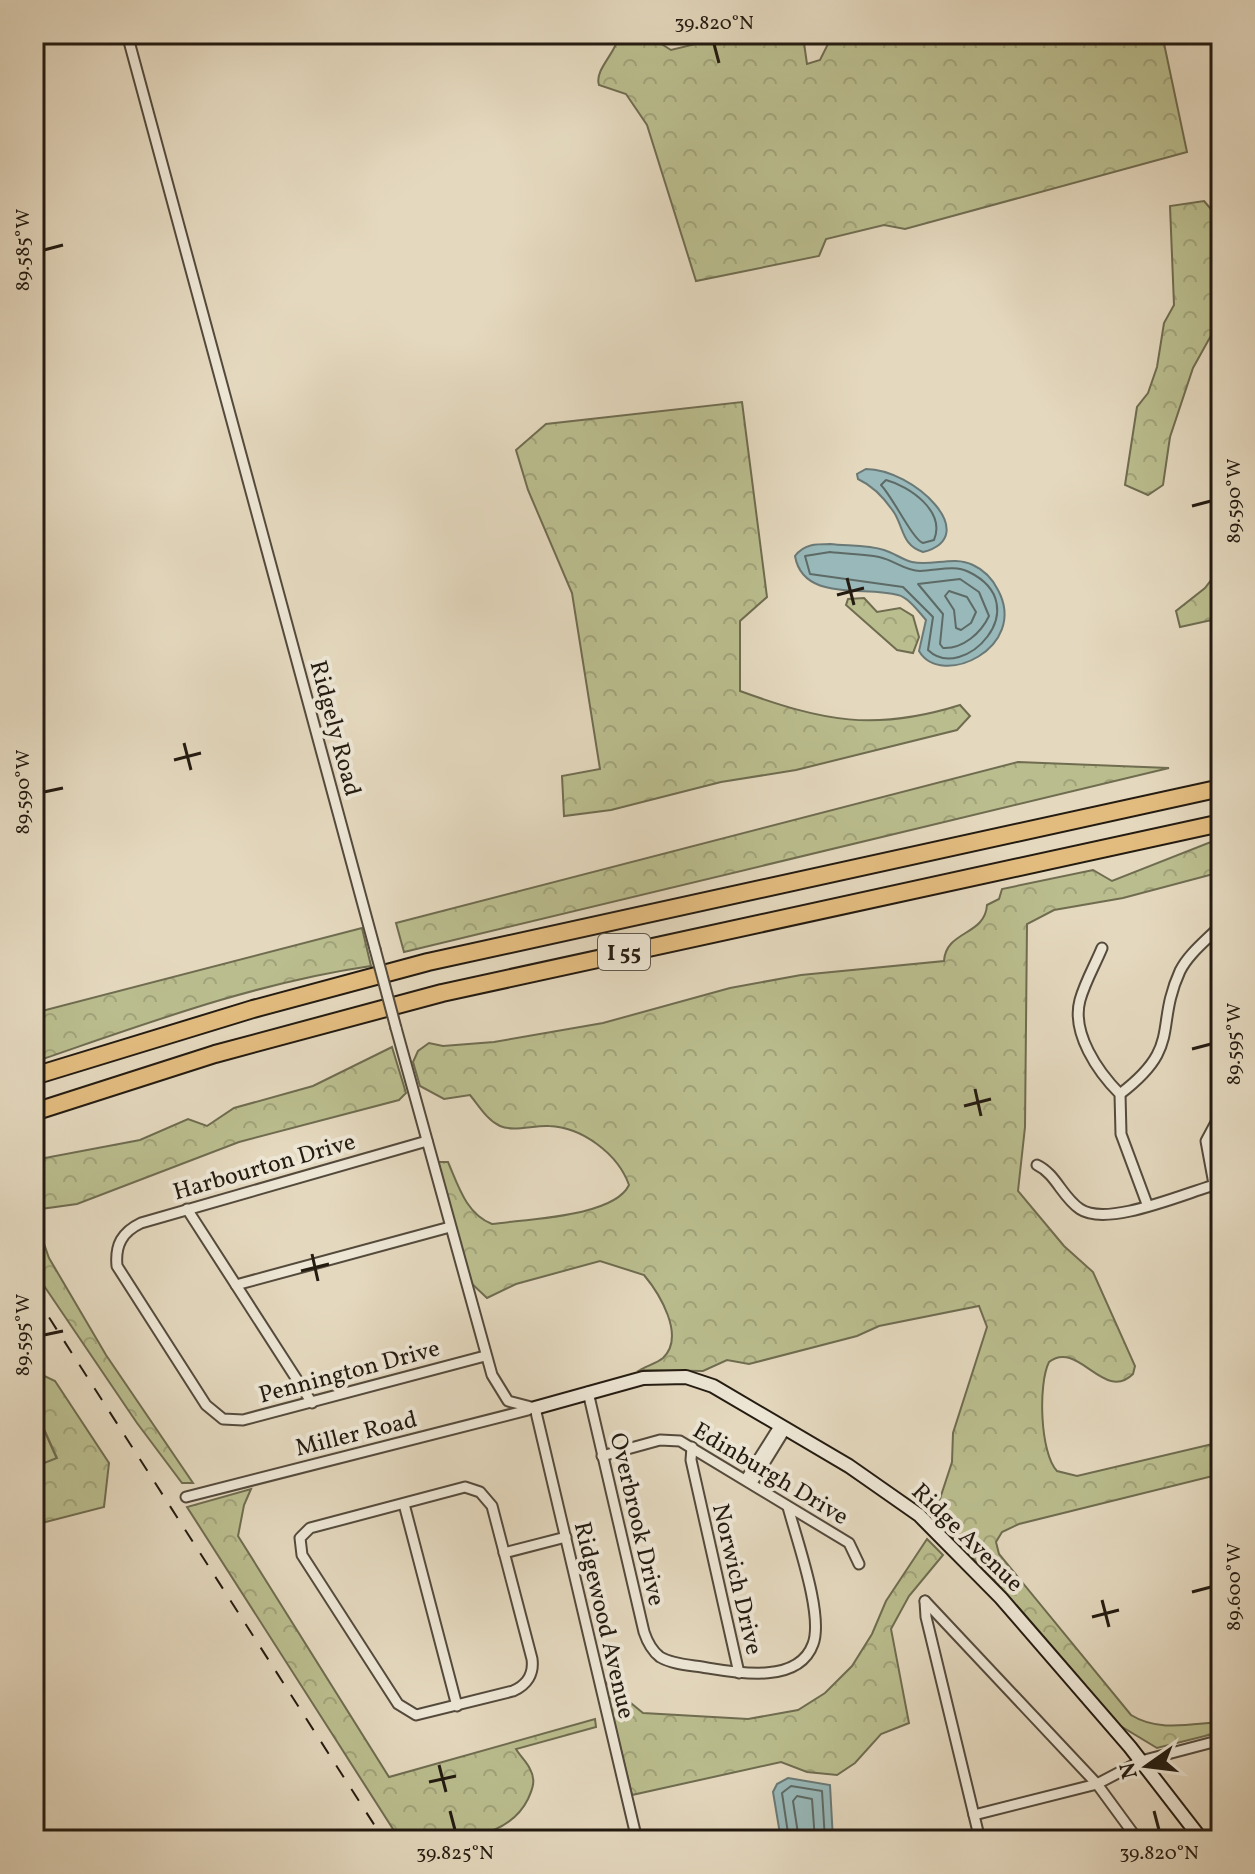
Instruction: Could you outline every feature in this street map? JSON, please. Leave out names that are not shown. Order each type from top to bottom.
[{"type":"highway","name":"I 55","points":[[34,1076],[253,1009],[428,962],[1221,788]]},
{"type":"highway","name":"I 55","points":[[34,1112],[215,1054],[442,993],[1221,823]]},
{"type":"street","name":"Ridgely Road","points":[[127,34],[485,1356],[503,1396],[515,1405],[535,1408]]},
{"type":"street","points":[[1147,1204],[1123,1142],[1118,1118],[1120,1094],[1153,1064],[1165,1042],[1181,970],[1221,925]]},
{"type":"street","points":[[1102,948],[1084,989],[1078,1017],[1099,1068],[1120,1094]]},
{"type":"street","points":[[1037,1165],[1045,1169],[1072,1203],[1091,1215],[1125,1214],[1147,1204],[1218,1184],[1206,1141],[1221,1113]]},
{"type":"street","name":"Harbourton Drive","points":[[223,1419],[206,1405],[121,1277],[116,1254],[119,1242],[127,1231],[141,1223],[187,1209],[427,1141]]},
{"type":"street","points":[[187,1209],[312,1403]]},
{"type":"street","points":[[236,1285],[450,1227]]},
{"type":"street","name":"Pennington Drive","points":[[223,1419],[243,1420],[485,1356]]},
{"type":"street","name":"Ridge Avenue","points":[[535,1408],[657,1376],[686,1377],[713,1386],[889,1493],[935,1529],[1021,1620],[1141,1761],[1202,1840]]},
{"type":"street","name":"Overbrook Drive","points":[[588,1392],[644,1632],[656,1652],[676,1663],[739,1673]]},
{"type":"street","name":"Miller Road","points":[[186,1497],[535,1408]]},
{"type":"street","name":"Ridgewood Avenue","points":[[535,1408],[637,1840]]},
{"type":"street","points":[[749,1481],[783,1427]]},
{"type":"street","name":"Edinburgh Drive","points":[[602,1456],[660,1440],[671,1439],[692,1447],[849,1543],[859,1564]]},
{"type":"street","name":"Norwich Drive","points":[[692,1447],[691,1460],[739,1673]]},
{"type":"street","points":[[465,1487],[482,1488],[492,1506],[532,1659],[532,1672],[520,1688],[424,1715],[402,1709],[302,1555],[297,1538],[310,1528],[404,1504],[465,1487]]},
{"type":"street","points":[[404,1504],[457,1706]]},
{"type":"street","points":[[739,1673],[755,1674],[789,1666],[806,1655],[814,1643],[816,1620],[788,1507]]},
{"type":"street","points":[[504,1553],[566,1537]]},
{"type":"street","points":[[980,1840],[926,1617],[925,1601],[1097,1784],[1138,1840]]},
{"type":"street","points":[[974,1815],[1097,1784],[1141,1761],[1221,1740]]},
{"type":"green space","points":[[620,34],[654,34],[655,40],[671,50],[712,40],[715,34],[740,34],[744,40],[748,34],[803,36],[807,64],[820,60],[833,34],[1162,34],[1187,152],[905,229],[884,225],[826,239],[819,256],[696,281],[647,125],[626,94],[599,85],[602,67]]},
{"type":"green space","points":[[1204,201],[1216,215],[1221,229],[1213,332],[1193,368],[1170,437],[1163,485],[1148,495],[1125,485],[1137,407],[1148,393],[1157,367],[1164,323],[1174,305],[1170,206]]},
{"type":"green space","points":[[742,402],[767,597],[740,621],[740,691],[797,710],[849,719],[901,718],[960,705],[970,716],[957,730],[796,770],[721,782],[611,810],[564,816],[562,776],[600,769],[572,593],[528,490],[516,450],[546,424]]},
{"type":"green space","points":[[1221,567],[1221,618],[1180,627],[1176,611],[1205,588]]},
{"type":"green space","points":[[864,598],[877,612],[900,608],[913,616],[919,637],[913,653],[897,650],[846,605],[848,599]]},
{"type":"green space","points":[[1018,762],[1169,768],[404,952],[396,923]]},
{"type":"green space","points":[[1221,838],[1221,872],[1123,898],[1054,910],[1027,924],[1025,1127],[1018,1191],[1064,1246],[1093,1272],[1135,1366],[1133,1374],[1122,1381],[1112,1381],[1070,1358],[1060,1357],[1049,1362],[1043,1386],[1042,1418],[1051,1462],[1057,1471],[1077,1476],[1221,1442],[1221,1474],[1019,1524],[1002,1532],[996,1542],[999,1554],[1131,1715],[1163,1725],[1221,1722],[1221,1732],[1157,1748],[1119,1725],[988,1573],[933,1520],[952,1462],[953,1433],[987,1327],[979,1306],[879,1326],[857,1336],[749,1364],[727,1360],[703,1371],[640,1370],[663,1358],[672,1338],[663,1303],[644,1275],[600,1261],[516,1284],[487,1298],[471,1283],[437,1167],[438,1162],[448,1162],[469,1206],[492,1224],[568,1215],[606,1204],[620,1196],[629,1185],[616,1163],[597,1144],[574,1131],[549,1126],[505,1128],[491,1120],[470,1095],[444,1099],[420,1086],[413,1062],[418,1051],[429,1043],[443,1046],[494,1042],[603,1023],[730,988],[801,975],[944,961],[951,944],[980,922],[987,905],[999,899],[1002,889],[1093,870],[1112,881]]},
{"type":"green space","points":[[362,928],[371,966],[327,973],[242,994],[34,1062],[34,1013]]},
{"type":"green space","points":[[392,1047],[406,1093],[399,1100],[239,1142],[77,1204],[41,1209],[35,1218],[49,1258],[106,1355],[193,1483],[182,1483],[137,1423],[34,1271],[34,1160],[140,1140],[188,1119],[207,1126],[234,1108],[313,1086]]},
{"type":"green space","points":[[34,1371],[55,1381],[109,1463],[104,1507],[34,1525],[34,1467],[57,1458],[34,1407]]},
{"type":"green space","points":[[34,1407],[57,1459],[34,1467]]},
{"type":"green space","points":[[251,1489],[244,1505],[238,1536],[389,1777],[595,1719],[596,1727],[516,1749],[533,1777],[528,1799],[518,1814],[489,1832],[472,1836],[400,1840],[187,1507]]},
{"type":"green space","points":[[927,1539],[943,1555],[909,1596],[891,1629],[909,1723],[881,1734],[855,1763],[837,1775],[807,1772],[781,1762],[632,1795],[604,1681],[643,1713],[748,1719],[798,1710],[825,1693],[852,1666],[872,1634],[886,1601]]},
{"type":"water","points":[[866,469],[903,480],[935,504],[944,519],[946,532],[940,544],[923,552],[911,546],[888,504],[874,489],[858,479],[857,474]]},
{"type":"water","points":[[830,544],[878,548],[920,563],[958,561],[973,565],[987,575],[998,590],[1004,611],[1002,629],[992,645],[962,664],[945,666],[930,662],[919,651],[926,620],[906,599],[898,595],[822,586],[800,571],[795,556],[802,549]]},
{"type":"water","points":[[788,1778],[830,1785],[833,1840],[781,1840],[773,1792],[777,1784]]},
{"type":"waterway","points":[[827,1460],[862,1483]]},
{"type":"railway","points":[[34,1294],[384,1840]]}]
